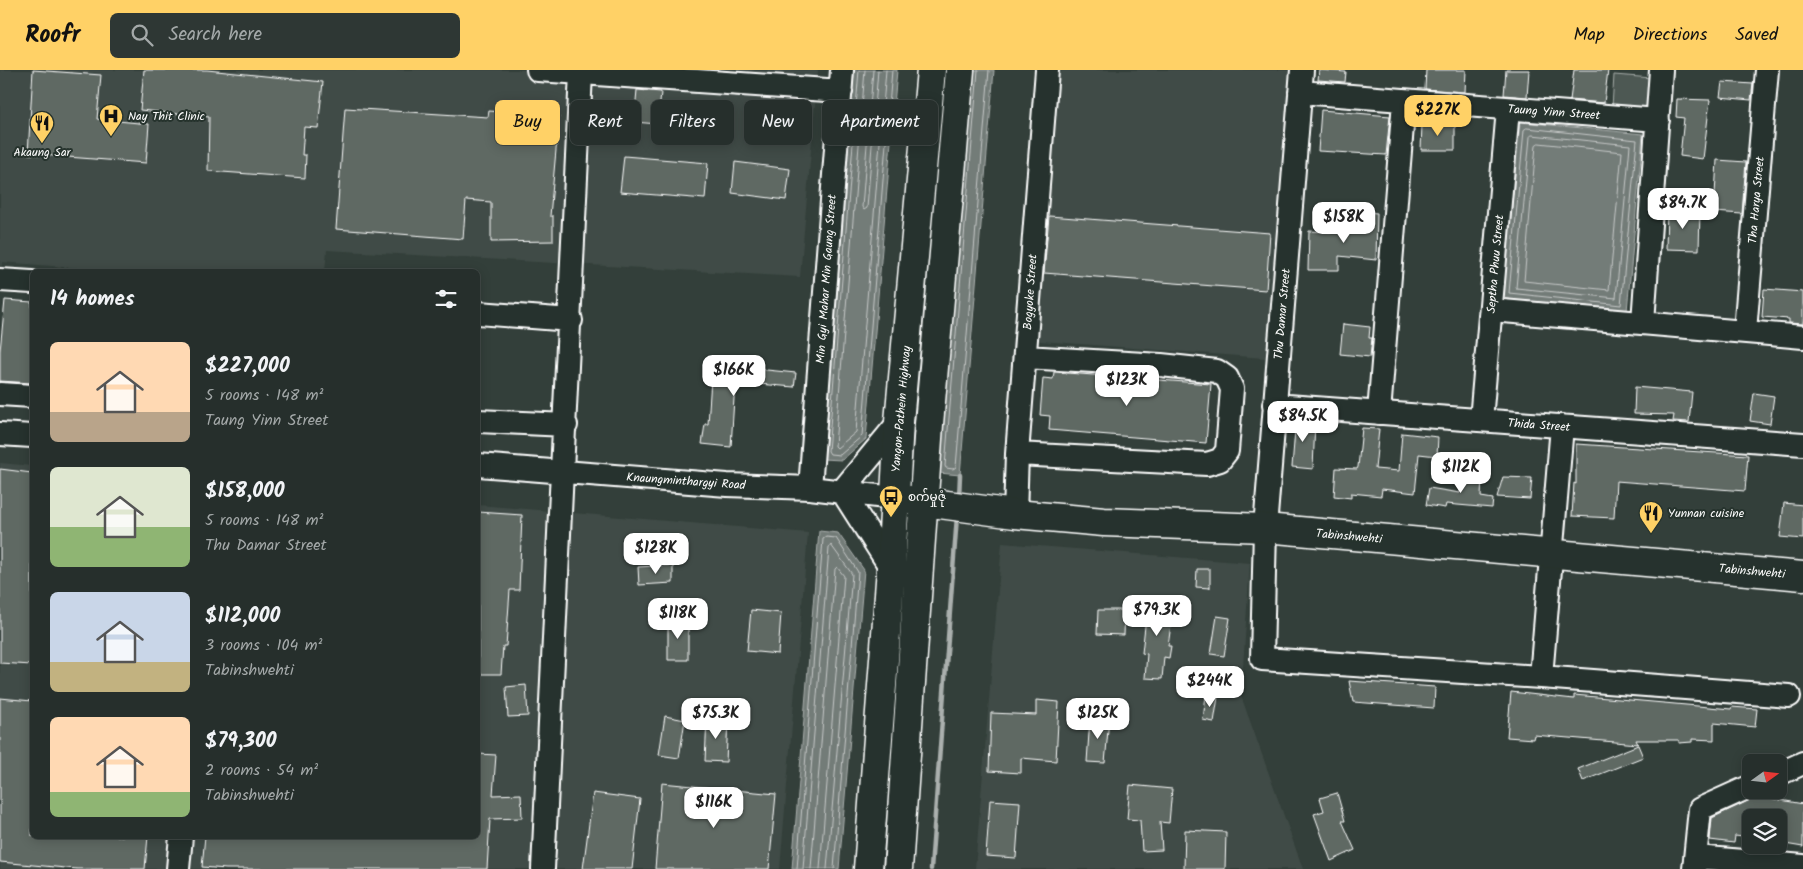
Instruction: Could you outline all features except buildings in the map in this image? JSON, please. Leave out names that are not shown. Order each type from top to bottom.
[{"type":"main road","name":"Yangon-Pathein Highway","points":[[868,869],[892,568],[894,498],[931,70]]},
{"type":"main road","points":[[898,869],[924,501],[960,70]]},
{"type":"main road","name":"Tabinshwehti","points":[[894,498],[1015,514],[1104,522],[1265,528],[1803,576]]},
{"type":"street","points":[[538,70],[842,81]]},
{"type":"street","name":"Bogyoke Street","points":[[1015,514],[1016,454],[1047,70]]},
{"type":"street","points":[[1642,322],[1661,70]]},
{"type":"street","name":"Tha Harya Street","points":[[1745,331],[1766,70]]},
{"type":"street","points":[[543,869],[564,472],[581,73]]},
{"type":"street","name":"Min Gyi Mahar Min Gaung Street","points":[[810,488],[842,81]]},
{"type":"street","name":"Taung Yinn Street","points":[[1301,81],[1404,101],[1658,120]]},
{"type":"street","name":"Thu Damar Street","points":[[1301,81],[1265,528],[1262,659],[1541,677]]},
{"type":"street","points":[[1379,413],[1404,101]]},
{"type":"street","name":"Septha Phuu Street","points":[[1481,420],[1508,109]]},
{"type":"street","points":[[0,280],[30,282]]},
{"type":"street","points":[[1491,310],[1803,337]]},
{"type":"street","points":[[480,313],[571,320]]},
{"type":"street","points":[[1016,454],[1207,464],[1220,460],[1227,451],[1232,389],[1227,378],[1217,371],[1161,364],[1024,357]]},
{"type":"street","points":[[0,394],[30,396]]},
{"type":"street","name":"Thida Street","points":[[1274,405],[1803,444]]},
{"type":"street","points":[[480,421],[566,425]]},
{"type":"street","points":[[892,568],[842,491],[900,422]]},
{"type":"street","points":[[1562,426],[1541,677],[1789,696]]},
{"type":"street","points":[[0,434],[30,436]]},
{"type":"street","name":"Knaungminthargyi Road","points":[[480,465],[727,485],[810,488],[894,498]]},
{"type":"street","points":[[1788,770],[1803,763]]},
{"type":"street","points":[[1742,790],[1700,809],[1695,863],[1803,866]]},
{"type":"street","points":[[178,869],[182,839]]},
{"type":"shaded area","points":[[0,70],[818,70],[812,139],[812,100],[744,100],[744,145],[811,145],[800,277],[327,250],[325,269],[90,269],[2,262],[0,276]]},
{"type":"shaded area","points":[[1050,70],[1312,70],[1290,360],[1028,340]]},
{"type":"shaded area","points":[[1614,75],[1652,78],[1650,111],[1612,108]]},
{"type":"shaded area","points":[[0,463],[30,466],[30,839],[480,839],[480,505],[808,533],[780,869],[0,869]]},
{"type":"shaded area","points":[[1002,543],[1250,563],[1241,696],[1303,869],[975,869]]},
{"type":"water","points":[[854,70],[897,70],[894,100],[852,100]]},
{"type":"water","points":[[973,70],[994,70],[960,475],[939,473]]},
{"type":"water","points":[[1520,122],[1643,134],[1627,311],[1503,299]]},
{"type":"water","points":[[848,145],[891,145],[866,439],[842,460],[822,459]]},
{"type":"water","points":[[819,531],[838,533],[864,570],[839,869],[792,869]]},
{"type":"waterway","points":[[959,498],[960,475]]},
{"type":"waterway","points":[[931,869],[957,516]]},
{"type":"place","name":"Nay Thit Clinic","points":[[111,137]]},
{"type":"place","name":"Akaung Sar","points":[[42,144]]},
{"type":"place","name":"စက်မှုဇုံ","points":[[891,518]]},
{"type":"place","name":"Yunnan cuisine","points":[[1651,534]]}]
